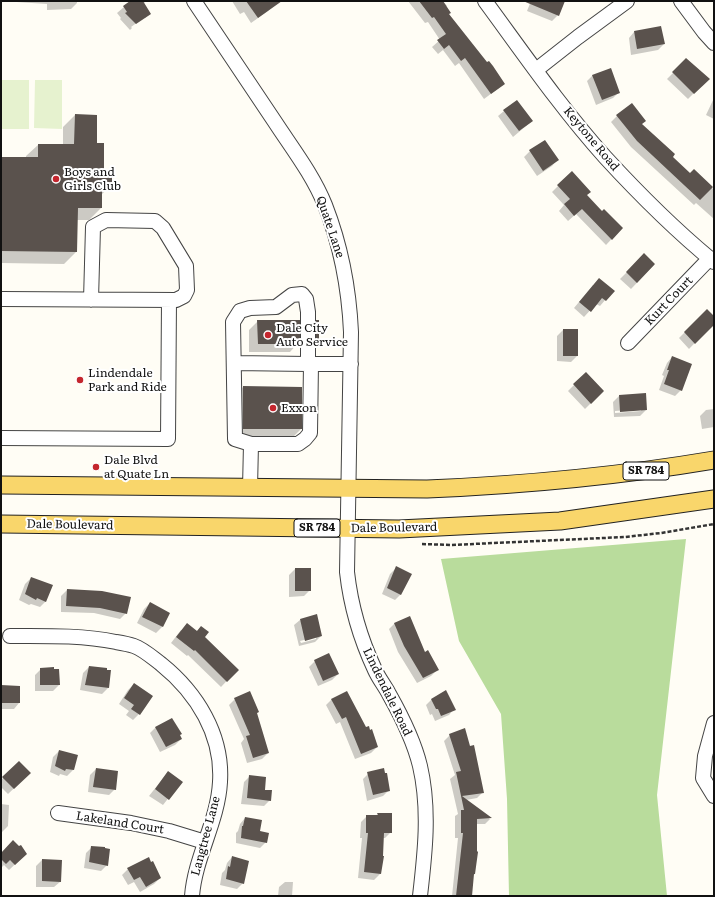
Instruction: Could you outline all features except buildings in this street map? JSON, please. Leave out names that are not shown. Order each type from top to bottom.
[{"type":"main road","name":"SR 784","points":[[1,485],[427,489],[578,479],[714,460]]},
{"type":"main road","name":"Dale Boulevard","points":[[1,524],[399,529],[560,521],[714,499]]},
{"type":"street","name":"Quate Lane","points":[[194,1],[306,168],[324,204],[336,236],[350,303],[351,364],[348,489]]},
{"type":"street","name":"Keytone Road","points":[[485,1],[569,114],[605,156],[659,212],[712,260]]},
{"type":"street","points":[[536,70],[627,1]]},
{"type":"street","points":[[681,1],[714,43]]},
{"type":"street","points":[[1,299],[91,300],[176,300],[184,296],[187,290],[186,266],[163,228],[155,221],[113,220],[106,220],[93,227],[91,300]]},
{"type":"street","name":"Kurt Court","points":[[628,343],[712,260]]},
{"type":"street","points":[[302,294],[306,299],[308,312],[310,433],[306,439],[298,444],[251,444],[235,439],[234,362],[233,322],[240,311],[250,308],[276,307],[292,295],[302,294]]},
{"type":"street","points":[[1,438],[168,439],[168,300]]},
{"type":"street","points":[[234,362],[351,364]]},
{"type":"street","points":[[250,488],[251,444]]},
{"type":"street","name":"Lindendale Road","points":[[348,489],[347,572],[355,620],[364,646],[376,672],[403,720],[420,766],[424,792],[426,824],[420,896]]},
{"type":"street","name":"Langtree Lane","points":[[10,636],[75,637],[105,640],[134,646],[154,658],[171,672],[182,683],[198,704],[209,723],[215,738],[219,756],[220,782],[217,801],[195,877],[192,896]]},
{"type":"street","points":[[714,723],[705,756],[703,778],[714,796]]},
{"type":"street","name":"Lakeland Court","points":[[58,813],[131,822],[169,831],[205,842]]},
{"type":"path","points":[[417,543],[451,545],[625,537],[661,533],[714,524]]},
{"type":"green space","points":[[1,80],[29,80],[29,129],[1,129]]},
{"type":"green space","points":[[35,80],[62,80],[62,129],[34,128]]},
{"type":"green space","points":[[686,539],[657,795],[667,896],[509,896],[507,799],[501,714],[459,641],[441,559]]},
{"type":"place","name":"Boys and Girls Club","points":[[56,179]]},
{"type":"place","name":"Dale City Auto Service","points":[[268,335]]},
{"type":"place","name":"Lindendale Park and Ride","points":[[80,380]]},
{"type":"place","name":"Exxon","points":[[273,408]]},
{"type":"place","name":"Dale Blvd at Quate Ln","points":[[96,467]]}]
